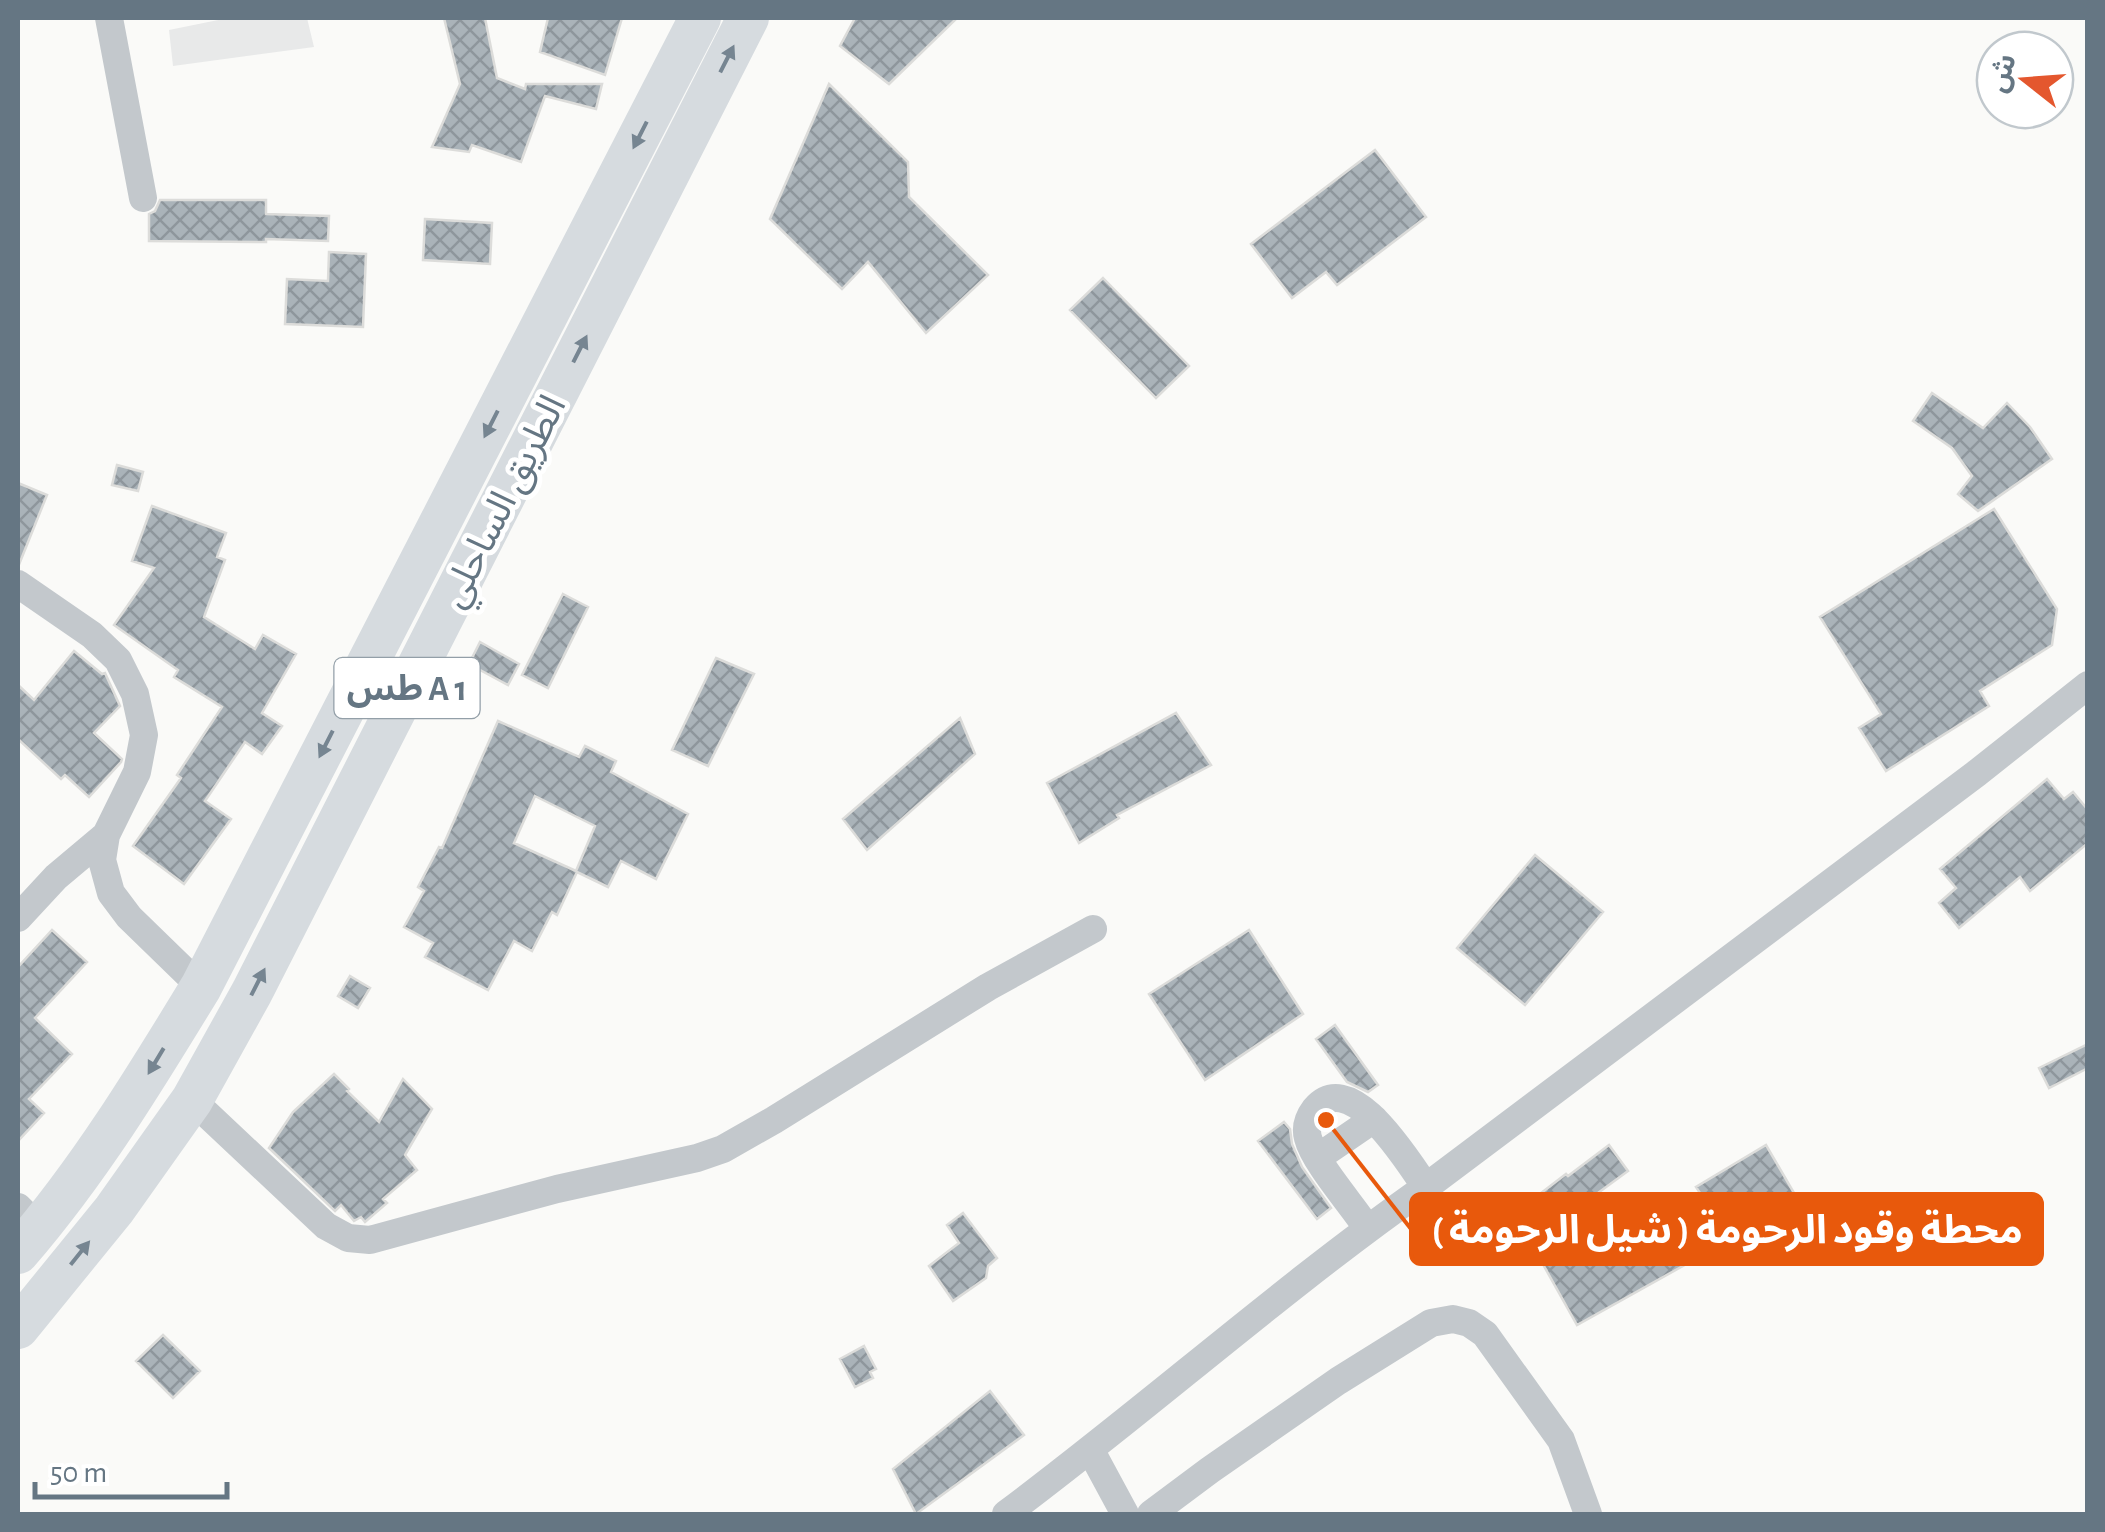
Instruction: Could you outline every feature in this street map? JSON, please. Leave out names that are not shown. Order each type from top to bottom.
[{"type":"highway","name":"الطريق الساحلي","points":[[24,1229],[85,1168],[200,987],[700,18]]},
{"type":"highway","name":"الطريق الساحلي","points":[[18,1328],[114,1210],[192,1100],[262,974],[748,18]]},
{"type":"street","points":[[109,18],[143,198]]},
{"type":"street","points":[[18,584],[92,635],[118,660],[135,694],[144,735],[138,772],[106,835],[102,860],[111,893],[129,917],[200,987]]},
{"type":"street","points":[[1006,1514],[1367,1228],[2088,685]]},
{"type":"street","points":[[18,918],[56,877],[106,835]]},
{"type":"street","points":[[192,1100],[326,1226],[348,1238],[370,1240],[722,1149],[988,987],[1093,929]]},
{"type":"street","points":[[1367,1228],[1308,1139],[1306,1127],[1320,1104],[1335,1097],[1347,1098],[1374,1119],[1426,1187]]},
{"type":"street","points":[[1317,1158],[1374,1119]]},
{"type":"street","points":[[1151,1514],[1338,1381],[1442,1319],[1469,1323],[1485,1334],[1561,1440],[1588,1514]]},
{"type":"street","points":[[1091,1450],[1124,1514]]},
{"type":"shaded area","points":[[228,18],[307,18],[314,47],[173,66],[169,30]]},
{"type":"building","points":[[444,18],[485,18],[497,78],[525,89],[526,84],[602,84],[596,109],[545,96],[521,162],[472,145],[469,152],[432,147],[460,84]]},
{"type":"building","points":[[548,18],[622,18],[605,75],[540,52]]},
{"type":"building","points":[[855,18],[957,18],[889,84],[840,46]]},
{"type":"building","points":[[829,84],[908,162],[909,197],[988,275],[926,333],[868,262],[842,289],[770,219]]},
{"type":"building","points":[[1375,150],[1426,217],[1337,285],[1326,272],[1292,298],[1251,244]]},
{"type":"building","points":[[160,200],[266,200],[266,214],[329,216],[328,241],[149,241],[149,214]]},
{"type":"building","points":[[425,219],[492,223],[490,264],[423,260]]},
{"type":"building","points":[[329,252],[366,254],[363,327],[285,324],[287,279],[328,281]]},
{"type":"building","points":[[1103,278],[1189,366],[1156,398],[1070,310]]},
{"type":"building","points":[[1932,393],[1983,428],[2007,403],[2052,459],[1978,511],[1958,494],[1972,476],[1952,448],[1913,421]]},
{"type":"building","points":[[117,465],[143,472],[138,491],[112,485]]},
{"type":"building","points":[[18,483],[47,495],[18,567]]},
{"type":"building","points":[[152,506],[226,533],[217,557],[225,560],[204,617],[255,649],[263,635],[296,654],[262,713],[282,726],[262,754],[245,742],[205,801],[231,819],[184,884],[133,846],[181,778],[177,775],[222,707],[174,677],[178,670],[114,625],[154,568],[132,561]]},
{"type":"building","points":[[1994,509],[2057,609],[2052,645],[1980,691],[1989,706],[1886,771],[1859,728],[1881,714],[1820,617]]},
{"type":"building","points":[[563,594],[588,607],[548,688],[522,675]]},
{"type":"building","points":[[480,642],[519,664],[508,685],[469,664]]},
{"type":"building","points":[[74,651],[105,673],[120,706],[94,733],[121,762],[89,797],[65,775],[61,779],[18,739],[18,685],[34,700]]},
{"type":"building","points":[[716,658],[754,674],[708,766],[672,750]]},
{"type":"building","points":[[1176,713],[1211,765],[1117,815],[1119,818],[1079,843],[1047,783]]},
{"type":"building","points":[[960,718],[975,754],[867,850],[843,819]]},
{"type":"building","points":[[498,721],[579,757],[585,746],[616,761],[611,772],[688,814],[656,879],[621,861],[608,887],[577,872],[557,915],[552,912],[532,951],[514,941],[488,990],[425,957],[433,943],[404,927],[424,891],[418,887],[439,847],[442,848]],"holes":[[[535,796],[595,826],[576,871],[514,843]]]},
{"type":"building","points":[[2047,779],[2064,799],[2073,792],[2088,810],[2088,843],[2030,891],[2020,877],[1959,928],[1939,903],[1956,888],[1940,869]]},
{"type":"building","points":[[1535,855],[1603,912],[1525,1005],[1457,948]]},
{"type":"building","points":[[52,930],[87,962],[35,1018],[72,1054],[29,1099],[44,1113],[18,1141],[18,967]]},
{"type":"building","points":[[1249,930],[1303,1014],[1205,1080],[1149,994]]},
{"type":"building","points":[[350,976],[370,988],[358,1008],[338,996]]},
{"type":"building","points":[[1335,1025],[1378,1085],[1368,1092],[1347,1082],[1316,1039]]},
{"type":"building","points":[[2088,1044],[2088,1068],[2049,1088],[2039,1068]]},
{"type":"building","points":[[334,1074],[379,1122],[403,1079],[432,1109],[405,1155],[417,1170],[383,1199],[387,1203],[365,1222],[361,1217],[354,1221],[341,1205],[335,1211],[269,1148],[293,1112]]},
{"type":"building","points":[[1284,1122],[1302,1167],[1331,1208],[1317,1219],[1258,1141]]},
{"type":"building","points":[[1609,1145],[1628,1171],[1587,1201],[1618,1242],[1649,1224],[1659,1242],[1695,1221],[1684,1202],[1700,1193],[1696,1187],[1766,1145],[1794,1193],[1784,1198],[1796,1220],[1770,1235],[1759,1215],[1696,1252],[1699,1257],[1577,1325],[1540,1259],[1534,1264],[1502,1223]]},
{"type":"building","points":[[963,1213],[997,1258],[988,1266],[986,1278],[953,1301],[929,1266],[959,1243],[947,1225]]},
{"type":"building","points":[[163,1335],[200,1371],[173,1398],[136,1361]]},
{"type":"building","points":[[864,1346],[876,1369],[870,1372],[873,1378],[855,1387],[840,1359]]},
{"type":"building","points":[[990,1391],[1024,1435],[916,1514],[893,1469]]},
{"type":"place","name":"( محطة وقود الرحومة ( شيل الرحومة","points":[[1326,1120]]}]
